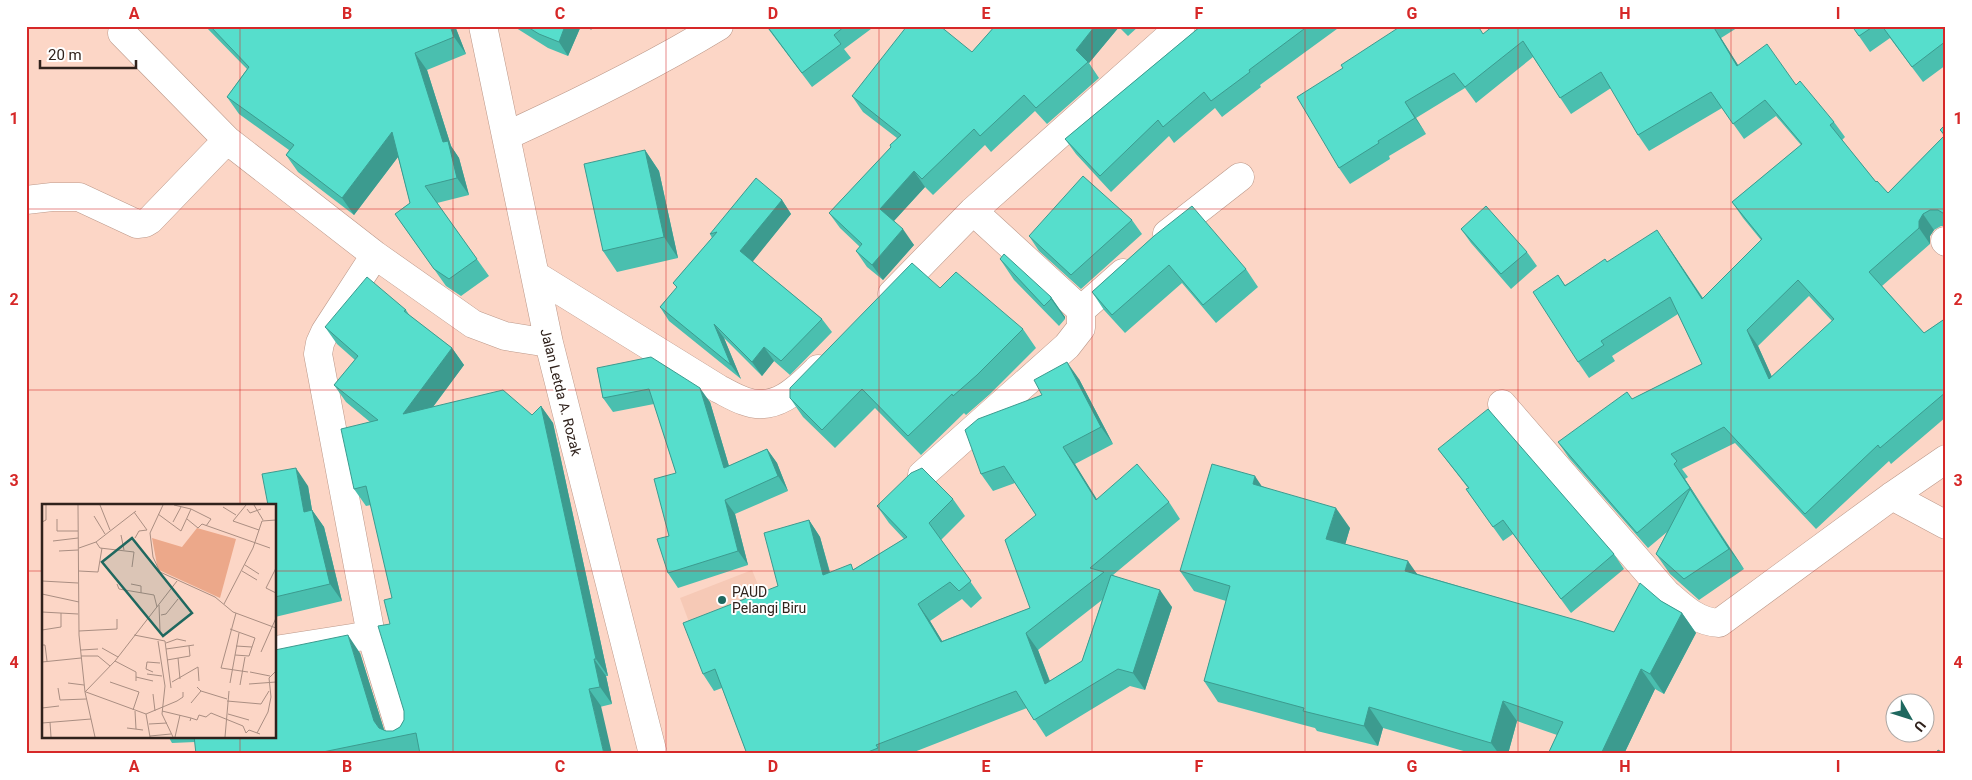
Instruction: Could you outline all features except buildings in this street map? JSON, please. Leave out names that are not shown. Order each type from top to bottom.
[{"type":"street","name":"Jalan Letda A. Rozak","points":[[483,26],[549,343],[653,754]]},
{"type":"street","points":[[506,136],[564,110],[664,58],[718,26]]},
{"type":"street","points":[[871,315],[973,211],[1181,26]]},
{"type":"street","points":[[122,33],[227,140],[375,255],[473,324],[505,336],[549,343]]},
{"type":"street","points":[[26,200],[52,197],[79,197],[138,224],[145,223],[227,140]]},
{"type":"street","points":[[1081,310],[1147,251],[1240,177]]},
{"type":"street","points":[[922,475],[1067,346],[1081,328],[1081,310],[973,211]]},
{"type":"street","points":[[375,255],[325,332],[318,354],[371,635],[401,734]]},
{"type":"street","points":[[535,275],[719,388],[744,402],[752,404],[761,406],[781,400],[797,390],[838,349]]},
{"type":"street","points":[[1502,404],[1666,593],[1690,613],[1708,622],[1719,623],[1892,496],[1946,459]]},
{"type":"street","points":[[1892,496],[1946,525]]},
{"type":"street","points":[[276,650],[371,635]]},
{"type":"shaded area","name":"PAUD Pelangi Biru","points":[[752,570],[765,602],[692,630],[680,598]]},
{"type":"place","name":"PAUD Pelangi Biru","points":[[722,600]]}]
